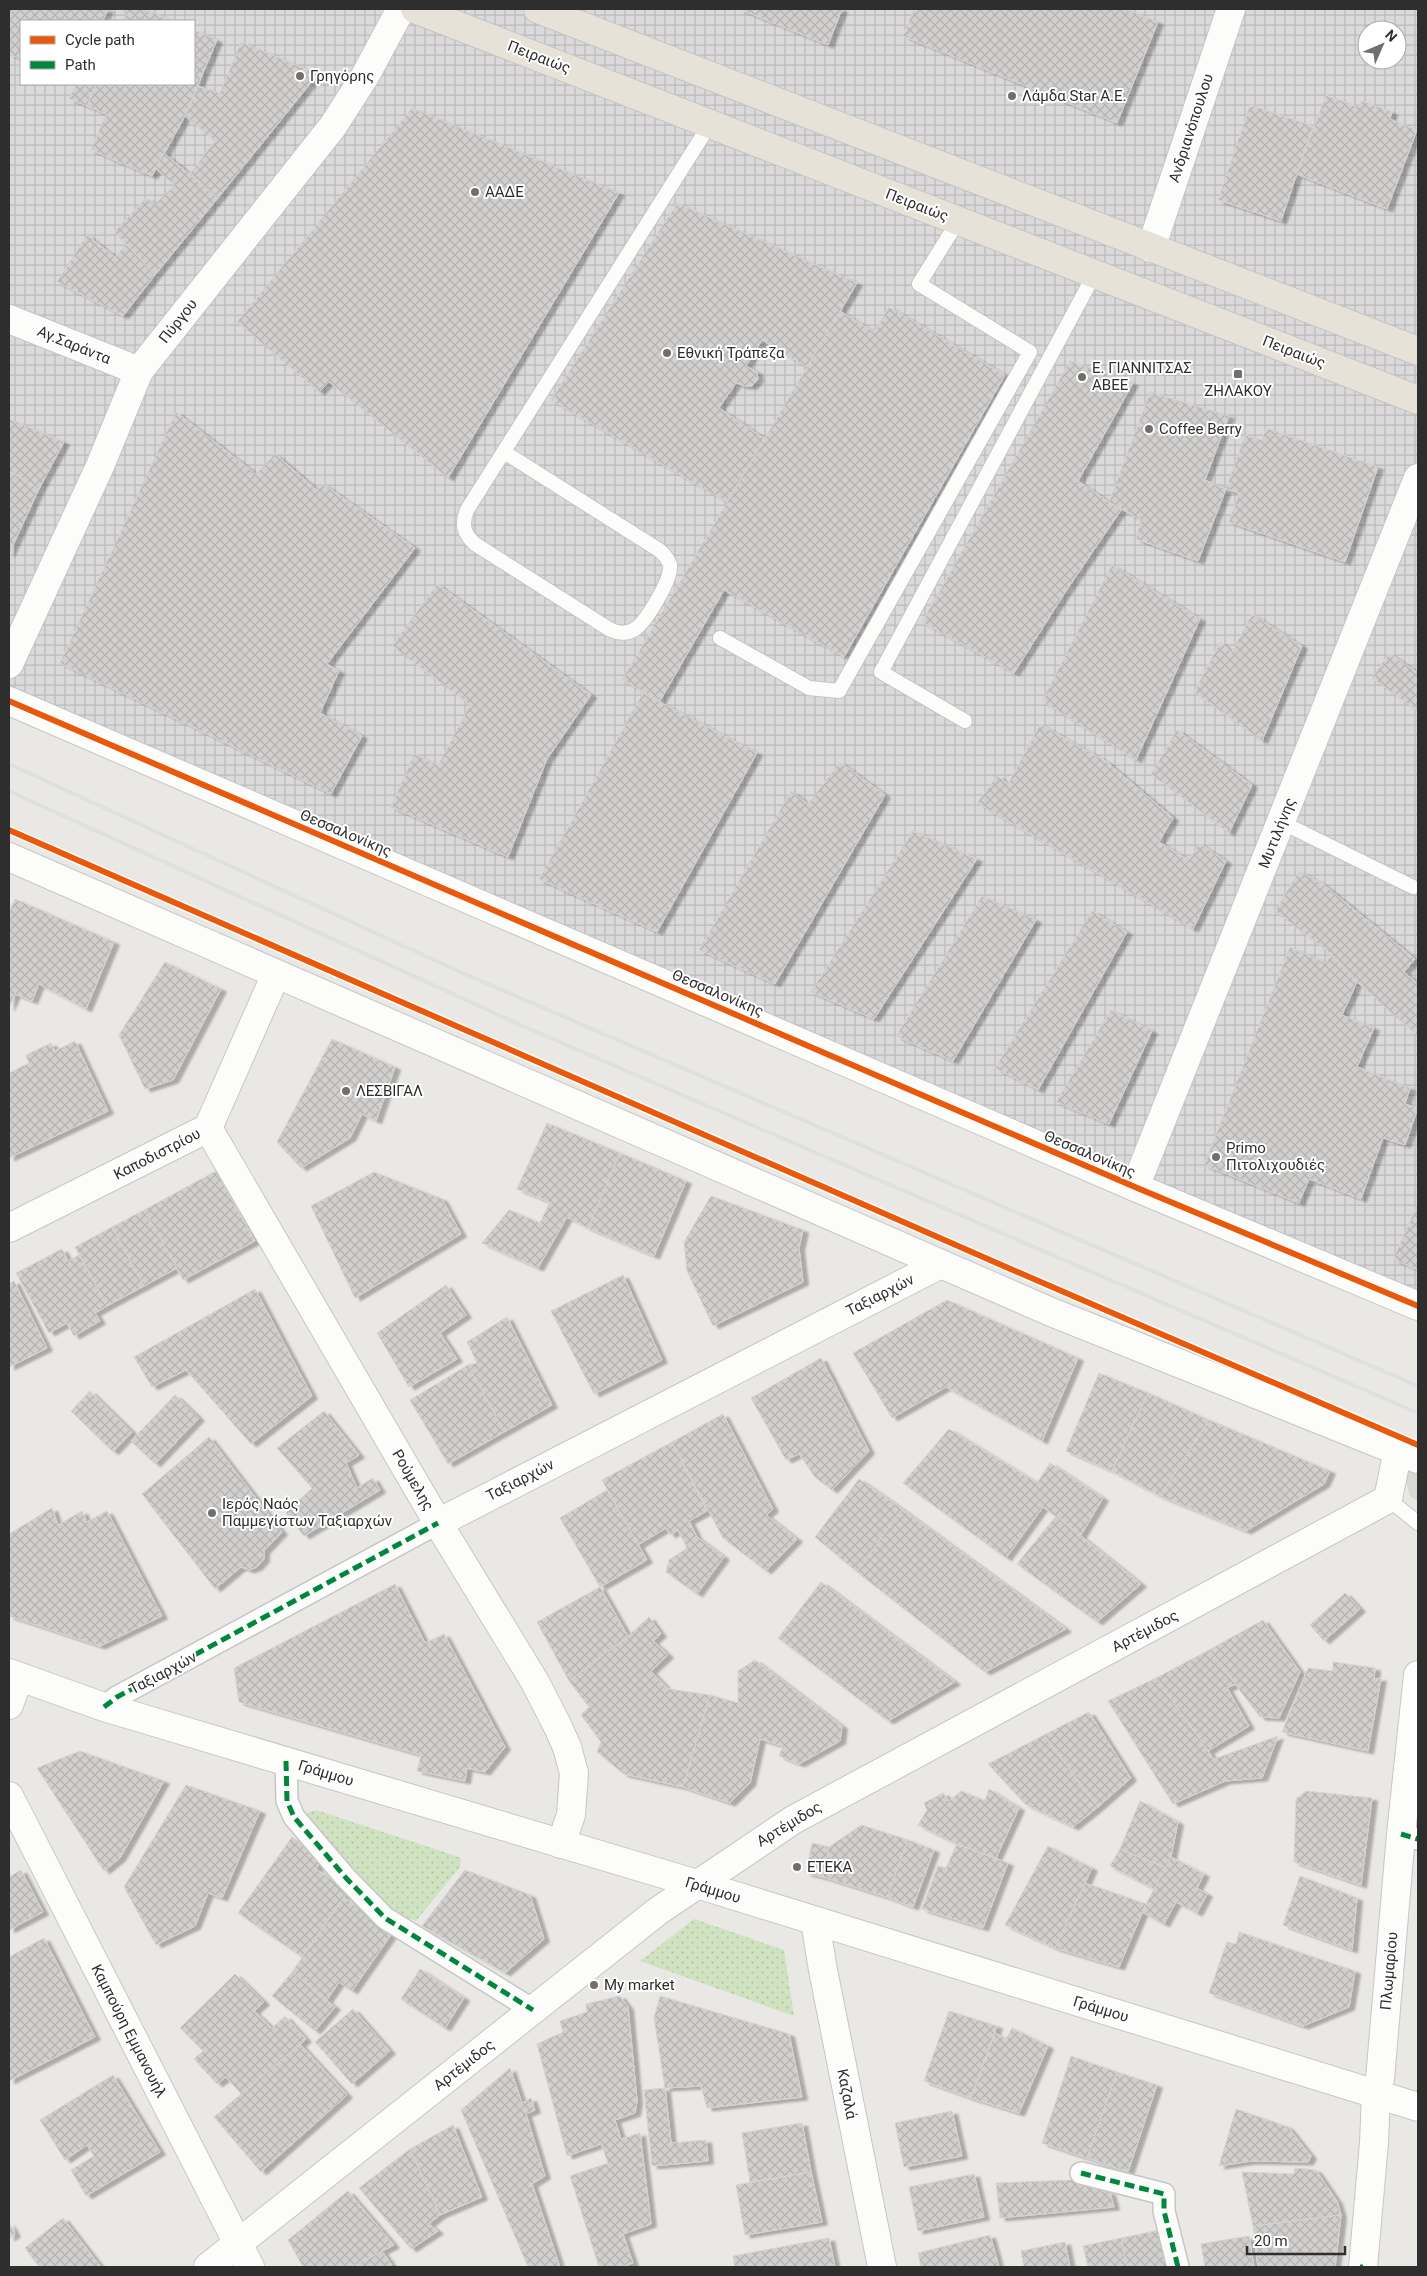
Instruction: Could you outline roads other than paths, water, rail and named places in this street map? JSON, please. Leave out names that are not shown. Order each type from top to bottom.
[{"type":"main road","name":"Πειραιώς","points":[[415,9],[1418,400]]},
{"type":"main road","points":[[538,9],[1418,350]]},
{"type":"street","name":"Πύργου","points":[[9,664],[100,466],[139,371],[333,126],[366,76],[401,9]]},
{"type":"street","name":"Ανδριανόπουλου","points":[[1151,248],[1231,9]]},
{"type":"street","name":"Αγ.Σαράντα","points":[[9,319],[139,371]]},
{"type":"street","name":"Μυτιλήνης","points":[[1135,1187],[1418,478]]},
{"type":"street","name":"Θεσσαλονίκης","points":[[9,701],[1135,1187],[1418,1306]]},
{"type":"street","points":[[9,857],[1051,1312],[1408,1455],[1388,1499]]},
{"type":"street","name":"Καποδιστρίου","points":[[9,1228],[208,1128],[276,974]]},
{"type":"street","name":"Ρούμελης","points":[[208,1128],[438,1522],[535,1682],[567,1748],[574,1773],[571,1815],[561,1844]]},
{"type":"street","name":"Ταξιαρχών","points":[[104,1708],[117,1698],[438,1522],[942,1264]]},
{"type":"street","name":"Αρτέμιδος","points":[[208,2267],[244,2256],[534,2010],[658,1911],[793,1820],[1388,1499]]},
{"type":"street","name":"Πλωμαρίου","points":[[1362,2267],[1374,2143],[1376,2094],[1380,2079],[1410,1836],[1418,1674]]},
{"type":"street","points":[[9,1705],[14,1675]]},
{"type":"street","name":"Γράμμου","points":[[14,1675],[104,1708],[697,1884],[1418,2107]]},
{"type":"street","points":[[286,1761],[288,1801],[294,1817],[346,1878],[385,1918],[534,2010]]},
{"type":"street","name":"Καμπούρη Εμμανουήλ","points":[[9,1796],[244,2256]]},
{"type":"street","name":"Καζαλά","points":[[815,1921],[882,2267]]},
{"type":"street","points":[[1081,2173],[1164,2194],[1164,2211],[1178,2267]]},
{"type":"lane","points":[[504,452],[666,556],[670,565],[667,583],[636,629],[617,633],[608,629],[475,544],[468,538],[464,529],[463,519],[467,510],[710,124]]},
{"type":"lane","points":[[720,638],[809,688],[839,691],[1030,352],[919,284],[958,221]]},
{"type":"lane","points":[[965,721],[881,672],[1094,275]]},
{"type":"lane","points":[[1281,822],[1413,887]]},
{"type":"lane","points":[[1388,1499],[1418,1523]]},
{"type":"railway","points":[[9,764],[458,971],[1418,1386]]},
{"type":"railway","points":[[9,791],[525,1027],[1418,1413]]},
{"type":"place","name":"Γρηγόρης","points":[[300,76]]},
{"type":"place","name":"Λάμδα Star Α.Ε.","points":[[1012,96]]},
{"type":"place","name":"ΑΑΔΕ","points":[[475,192]]},
{"type":"place","name":"Εθνική Τράπεζα","points":[[667,353]]},
{"type":"place","name":"ΖΗΛΑΚΟΥ","points":[[1238,374]]},
{"type":"place","name":"Ε. ΓΙΑΝΝΙΤΣΑΣ ΑΒΕΕ","points":[[1082,377]]},
{"type":"place","name":"Coffee Berry","points":[[1149,429]]},
{"type":"place","name":"ΛΕΣΒΙΓΑΛ","points":[[346,1091]]},
{"type":"place","name":"Primo Πιτολιχουδιές","points":[[1216,1157]]},
{"type":"place","name":"Ιερός Ναός Παμμεγίστων Ταξιαρχών","points":[[212,1513]]},
{"type":"place","name":"ΕΤΕΚΑ","points":[[797,1867]]},
{"type":"place","name":"My market","points":[[594,1985]]}]
